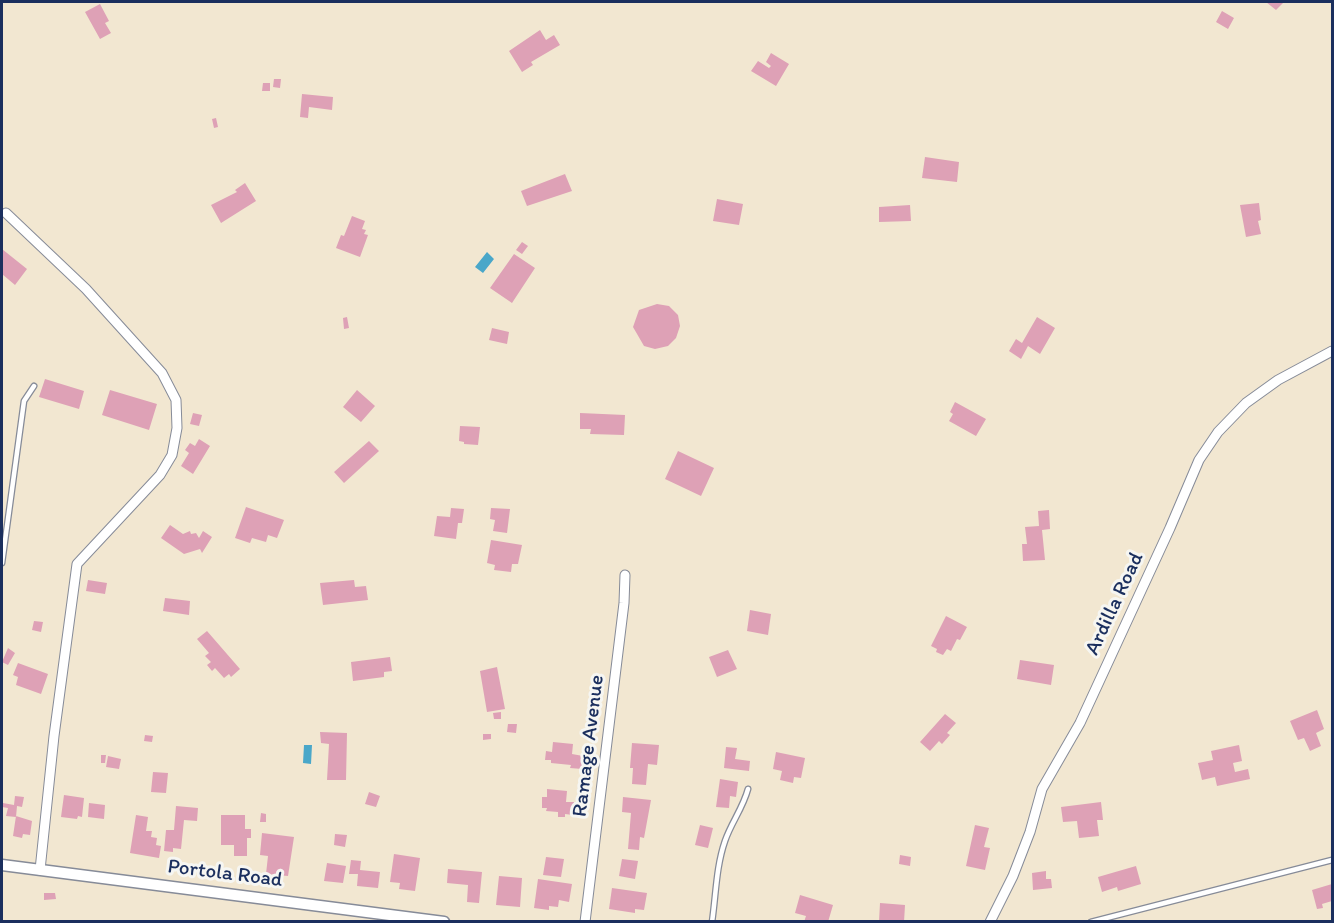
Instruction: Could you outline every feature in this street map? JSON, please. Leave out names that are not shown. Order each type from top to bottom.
[{"type":"street","points":[[6,213],[86,290],[162,373],[176,400],[177,428],[172,455],[159,475],[77,564],[54,736],[40,870]]},
{"type":"street","name":"Ardilla Road","points":[[990,921],[1013,876],[1030,832],[1042,789],[1080,723],[1199,460],[1218,432],[1246,403],[1278,380],[1332,351]]},
{"type":"street","name":"Ramage Avenue","points":[[585,921],[624,603],[625,575]]},
{"type":"street","name":"Portola Road","points":[[2,864],[444,921]]},
{"type":"lane","points":[[2,563],[24,401],[34,386]]},
{"type":"lane","points":[[712,921],[719,865],[725,840],[744,804],[748,789]]},
{"type":"lane","points":[[1091,921],[1332,860]]},
{"type":"water","points":[[487,252],[494,259],[483,273],[475,267]]},
{"type":"water","points":[[304,745],[312,745],[311,764],[303,763]]},
{"type":"building","points":[[1266,2],[1284,2],[1276,10]]},
{"type":"building","points":[[100,4],[109,21],[105,23],[111,33],[100,39],[85,12]]},
{"type":"building","points":[[1222,11],[1234,18],[1228,29],[1216,22]]},
{"type":"building","points":[[540,30],[546,40],[554,35],[560,45],[531,62],[533,65],[522,72],[509,51]]},
{"type":"building","points":[[771,53],[789,64],[776,86],[751,71],[758,61],[769,68],[771,66],[766,62]]},
{"type":"building","points":[[274,79],[281,79],[280,88],[273,87]]},
{"type":"building","points":[[263,83],[270,83],[270,91],[262,91]]},
{"type":"building","points":[[302,94],[333,97],[332,110],[309,107],[308,118],[300,117]]},
{"type":"building","points":[[216,118],[218,127],[214,128],[212,119]]},
{"type":"building","points":[[925,157],[959,162],[957,182],[922,178]]},
{"type":"building","points":[[565,174],[572,191],[527,206],[521,191]]},
{"type":"building","points":[[245,183],[256,201],[221,223],[211,205],[237,192],[235,190]]},
{"type":"building","points":[[717,199],[743,204],[739,225],[713,221]]},
{"type":"building","points":[[1259,203],[1261,220],[1258,221],[1261,234],[1246,237],[1240,205]]},
{"type":"building","points":[[910,205],[911,221],[879,222],[879,207]]},
{"type":"building","points":[[352,216],[365,221],[362,229],[366,230],[364,234],[368,235],[360,257],[336,248]]},
{"type":"building","points":[[522,242],[528,246],[522,254],[516,250]]},
{"type":"building","points":[[2,249],[27,269],[15,285],[2,274]]},
{"type":"building","points":[[514,254],[535,268],[512,303],[490,288]]},
{"type":"building","points":[[657,304],[669,306],[678,315],[680,326],[676,338],[668,346],[655,349],[644,346],[633,327],[639,310]]},
{"type":"building","points":[[347,317],[349,328],[344,329],[343,318]]},
{"type":"building","points":[[1037,317],[1055,328],[1040,354],[1028,346],[1021,359],[1009,351],[1016,339],[1022,343]]},
{"type":"building","points":[[492,328],[509,332],[507,344],[489,340]]},
{"type":"building","points":[[45,379],[84,391],[79,409],[39,397]]},
{"type":"building","points":[[110,390],[157,404],[149,430],[102,415]]},
{"type":"building","points":[[357,390],[375,406],[361,422],[343,407]]},
{"type":"building","points":[[955,402],[986,419],[976,436],[949,421]]},
{"type":"building","points":[[193,413],[202,415],[199,426],[190,424]]},
{"type":"building","points":[[580,413],[625,415],[624,435],[590,434],[591,429],[580,429]]},
{"type":"building","points":[[460,426],[480,427],[478,445],[464,444],[459,441]]},
{"type":"building","points":[[199,439],[210,446],[193,474],[181,466],[189,453],[185,450],[190,443],[195,446]]},
{"type":"building","points":[[369,441],[379,451],[344,483],[334,472]]},
{"type":"building","points":[[678,451],[714,468],[701,496],[665,479]]},
{"type":"building","points":[[246,507],[284,520],[277,538],[268,535],[266,542],[252,538],[250,543],[235,538]]},
{"type":"building","points":[[451,508],[464,509],[462,523],[458,523],[456,539],[434,536],[437,516],[450,517]]},
{"type":"building","points":[[491,508],[510,509],[507,533],[493,531],[495,520],[490,519]]},
{"type":"building","points":[[1049,510],[1050,529],[1042,530],[1045,560],[1023,561],[1022,544],[1027,544],[1025,527],[1039,526],[1038,511]]},
{"type":"building","points":[[170,525],[183,534],[190,531],[191,534],[196,533],[199,538],[203,531],[212,537],[202,553],[200,549],[184,554],[161,538]]},
{"type":"building","points":[[491,540],[522,545],[518,564],[512,564],[511,572],[494,570],[495,565],[487,563]]},
{"type":"building","points":[[88,580],[107,583],[105,594],[86,591]]},
{"type":"building","points":[[354,580],[355,587],[366,586],[368,600],[323,605],[320,583]]},
{"type":"building","points":[[165,598],[190,601],[189,615],[163,611]]},
{"type":"building","points":[[750,610],[771,614],[768,635],[747,631]]},
{"type":"building","points":[[946,616],[967,627],[951,651],[947,649],[943,655],[931,646]]},
{"type":"building","points":[[34,621],[43,622],[41,632],[32,630]]},
{"type":"building","points":[[207,631],[240,669],[231,677],[229,674],[224,678],[215,668],[212,671],[207,665],[211,662],[205,656],[209,653],[197,639]]},
{"type":"building","points":[[8,648],[15,653],[8,665],[2,662]]},
{"type":"building","points":[[728,650],[737,669],[717,677],[709,657]]},
{"type":"building","points":[[390,657],[392,671],[384,672],[384,677],[353,681],[351,662]]},
{"type":"building","points":[[1020,660],[1054,665],[1051,685],[1017,679]]},
{"type":"building","points":[[18,663],[48,674],[41,694],[16,685],[18,677],[13,675]]},
{"type":"building","points":[[497,667],[505,709],[487,712],[480,671]]},
{"type":"building","points":[[1317,710],[1324,729],[1316,733],[1321,746],[1310,751],[1304,738],[1298,740],[1290,721]]},
{"type":"building","points":[[501,712],[501,719],[494,719],[493,713]]},
{"type":"building","points":[[945,714],[956,723],[947,733],[950,735],[942,744],[939,741],[930,751],[920,742]]},
{"type":"building","points":[[508,724],[517,724],[516,733],[507,732]]},
{"type":"building","points":[[320,732],[347,733],[346,780],[327,780],[329,744],[321,743]]},
{"type":"building","points":[[483,734],[491,734],[491,739],[483,740]]},
{"type":"building","points":[[145,735],[153,736],[152,742],[144,741]]},
{"type":"building","points":[[553,742],[573,744],[572,754],[583,756],[582,769],[570,768],[571,765],[551,763],[551,760],[545,760],[546,751],[552,752]]},
{"type":"building","points":[[632,743],[659,745],[657,765],[648,764],[646,785],[632,784],[633,768],[630,768]]},
{"type":"building","points":[[1239,745],[1242,761],[1233,763],[1235,772],[1248,769],[1250,779],[1217,786],[1215,777],[1202,780],[1198,763],[1213,760],[1211,751]]},
{"type":"building","points":[[726,747],[737,748],[735,759],[750,761],[749,771],[724,768]]},
{"type":"building","points":[[776,752],[805,758],[801,778],[794,777],[793,783],[780,780],[782,771],[773,769]]},
{"type":"building","points":[[101,755],[106,755],[105,763],[101,763]]},
{"type":"building","points":[[108,756],[121,759],[119,769],[106,767]]},
{"type":"building","points":[[153,772],[168,773],[166,793],[151,792]]},
{"type":"building","points":[[720,779],[738,782],[736,797],[730,796],[729,808],[716,807]]},
{"type":"building","points":[[547,789],[567,791],[566,802],[574,802],[573,815],[565,814],[565,817],[558,817],[558,812],[546,811],[547,808],[542,808],[542,797],[547,797]]},
{"type":"building","points":[[369,792],[380,796],[376,807],[365,804]]},
{"type":"building","points":[[64,795],[84,798],[82,817],[78,816],[77,819],[61,817]]},
{"type":"building","points":[[15,796],[24,797],[22,807],[17,806],[16,817],[6,816],[8,808],[2,807],[3,803],[14,805]]},
{"type":"building","points":[[623,797],[651,800],[644,838],[640,837],[639,850],[628,849],[631,813],[622,812]]},
{"type":"building","points":[[1101,802],[1103,820],[1097,820],[1099,836],[1079,838],[1077,821],[1063,822],[1061,807]]},
{"type":"building","points":[[89,803],[105,805],[104,819],[88,817]]},
{"type":"building","points":[[176,806],[198,808],[197,821],[184,820],[181,849],[173,848],[173,852],[164,851],[166,830],[174,830]]},
{"type":"building","points":[[261,813],[266,814],[266,822],[260,822]]},
{"type":"building","points":[[136,815],[148,817],[146,831],[152,831],[151,837],[157,838],[156,845],[161,846],[159,858],[130,853]]},
{"type":"building","points":[[221,815],[245,815],[245,829],[251,829],[251,838],[247,838],[247,856],[234,856],[234,845],[221,845]]},
{"type":"building","points":[[16,816],[32,821],[30,835],[23,834],[22,838],[13,836]]},
{"type":"building","points":[[700,825],[713,828],[708,848],[695,845]]},
{"type":"building","points":[[975,825],[989,828],[984,847],[990,848],[985,870],[966,866]]},
{"type":"building","points":[[262,833],[294,837],[288,876],[266,874],[268,856],[260,855]]},
{"type":"building","points":[[335,834],[347,835],[345,847],[334,845]]},
{"type":"building","points":[[394,854],[420,858],[415,891],[399,889],[400,883],[390,882]]},
{"type":"building","points":[[900,855],[911,857],[910,866],[899,864]]},
{"type":"building","points":[[546,857],[564,859],[561,877],[543,875]]},
{"type":"building","points":[[622,859],[638,861],[635,879],[619,876]]},
{"type":"building","points":[[351,860],[361,861],[360,870],[380,872],[378,888],[357,886],[358,874],[349,874]]},
{"type":"building","points":[[327,863],[346,866],[343,883],[324,881]]},
{"type":"building","points":[[1136,866],[1141,884],[1118,891],[1117,887],[1102,892],[1098,877]]},
{"type":"building","points":[[448,869],[482,872],[479,903],[467,902],[468,885],[447,883]]},
{"type":"building","points":[[1046,871],[1046,879],[1051,879],[1052,888],[1033,890],[1032,873]]},
{"type":"building","points":[[499,876],[522,878],[520,907],[496,905]]},
{"type":"building","points":[[538,879],[572,884],[569,902],[559,900],[558,907],[549,906],[549,910],[534,908]]},
{"type":"building","points":[[1332,884],[1332,901],[1322,904],[1323,908],[1317,909],[1312,890]]},
{"type":"building","points":[[612,888],[647,893],[644,910],[635,909],[635,913],[609,909]]},
{"type":"building","points":[[44,893],[55,893],[56,899],[44,900]]},
{"type":"building","points":[[800,895],[833,905],[828,922],[804,922],[806,916],[795,913]]},
{"type":"building","points":[[880,903],[905,905],[904,922],[879,922]]}]
